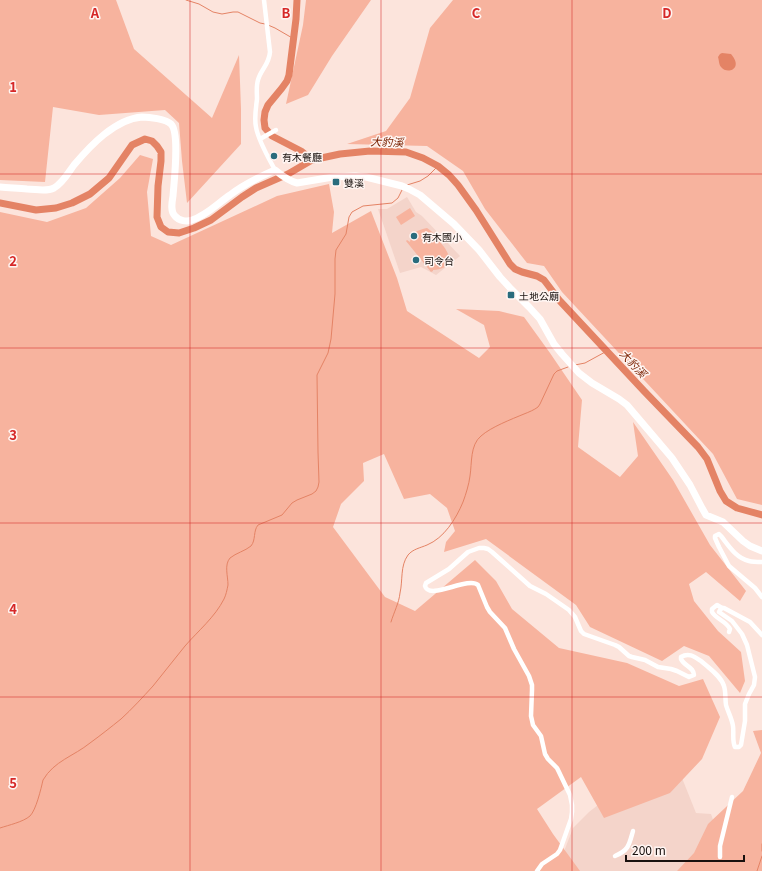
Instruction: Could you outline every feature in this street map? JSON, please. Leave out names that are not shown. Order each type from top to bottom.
[{"type":"street","points":[[264,0],[270,52],[268,62],[257,83],[255,123],[257,131],[276,171],[294,182],[301,183],[333,177],[360,176],[402,186],[428,202],[454,224],[479,250],[511,289],[540,319],[554,344],[579,373],[597,387],[620,399],[632,411],[672,458],[690,485],[706,515],[723,522],[743,541],[762,551]]},
{"type":"street","points":[[0,187],[10,189],[38,190],[55,188],[62,182],[84,153],[105,134],[122,123],[142,118],[164,121],[171,124],[174,130],[176,142],[172,209],[175,216],[180,219],[190,221],[195,219],[243,186],[276,171]]},
{"type":"street","points":[[261,138],[276,130]]},
{"type":"street","points":[[762,562],[750,561],[739,556],[732,550],[722,536],[719,534],[715,536],[729,566],[755,588],[762,597]]},
{"type":"street","points":[[538,871],[542,864],[557,854],[560,850],[571,819],[572,805],[570,794],[558,770],[545,754],[541,736],[532,720],[532,684],[529,676],[514,649],[505,628],[490,612],[476,583],[469,583],[432,591],[426,589],[426,583],[449,569],[468,552],[484,548],[492,552],[532,588],[546,594],[569,610],[575,617],[581,631],[584,634],[619,647],[632,658],[645,660],[658,667],[671,669],[690,677],[694,675],[693,670],[682,662],[681,657],[684,655],[692,655],[717,676],[724,684],[725,700],[733,726],[734,746],[737,748],[741,745],[744,728],[745,704],[754,685],[755,677],[747,645],[742,634],[732,621],[720,612],[722,608]]},
{"type":"street","points":[[729,632],[730,630],[727,625],[712,612],[712,609],[717,605],[746,619],[762,635]]},
{"type":"street","points":[[720,857],[720,846],[732,796]]},
{"type":"street","points":[[614,856],[623,853],[626,850],[633,831]]},
{"type":"shaded area","points":[[0,0],[116,0],[134,49],[212,118],[239,55],[241,144],[187,203],[179,123],[165,110],[99,115],[53,107],[45,182],[0,180]]},
{"type":"shaded area","points":[[306,0],[371,0],[332,56],[308,95],[286,104],[303,25]]},
{"type":"shaded area","points":[[453,0],[762,0],[762,505],[737,499],[713,454],[562,292],[544,266],[527,263],[485,209],[463,171],[427,146],[347,144],[386,131],[410,98],[430,28]]},
{"type":"shaded area","points":[[722,53],[731,54],[735,59],[736,63],[733,69],[727,70],[720,66],[718,57]]},
{"type":"shaded area","points":[[140,155],[153,159],[147,192],[151,236],[171,245],[277,196],[329,184],[334,212],[332,233],[371,211],[397,278],[407,311],[479,358],[490,347],[484,325],[456,309],[499,311],[524,317],[582,400],[578,447],[620,477],[638,456],[633,422],[673,480],[710,545],[746,591],[740,601],[706,572],[689,584],[694,601],[718,631],[741,652],[745,681],[740,693],[709,656],[684,646],[662,661],[590,627],[576,605],[486,539],[444,552],[446,542],[455,531],[447,508],[430,494],[404,499],[384,454],[363,463],[364,481],[341,504],[333,527],[385,597],[415,611],[475,560],[496,581],[512,609],[559,648],[627,663],[679,686],[703,679],[720,717],[702,759],[670,793],[604,818],[581,777],[537,809],[580,871],[0,871],[0,212],[47,222],[86,208],[120,178]]},
{"type":"shaded area","name":"有木國小","points":[[407,197],[416,212],[422,216],[460,256],[436,275],[421,267],[400,273],[378,209],[387,209]]},
{"type":"shaded area","points":[[410,208],[415,216],[401,225],[396,217]]},
{"type":"shaded area","points":[[427,228],[445,248],[449,257],[448,264],[445,267],[433,270],[431,272],[406,241],[407,240],[410,242],[413,234]]},
{"type":"shaded area","points":[[762,730],[762,871],[677,871],[694,853],[708,824],[743,791],[761,753],[753,731]]},
{"type":"shaded area","points":[[678,768],[696,813],[711,814],[717,831],[700,871],[549,871],[563,854],[573,828],[589,812],[629,781]]},
{"type":"waterway","points":[[186,0],[199,4],[213,12],[222,14],[238,12],[265,24]]},
{"type":"waterway","points":[[297,0],[289,75],[287,81],[268,105],[264,120],[265,128],[272,136],[301,151],[312,160]]},
{"type":"waterway","points":[[268,25],[294,39]]},
{"type":"waterway","name":"大豹溪","points":[[0,203],[36,210],[56,208],[72,203],[90,194],[109,178],[132,145],[145,139],[152,141],[161,152],[157,217],[161,227],[168,232],[179,233],[211,220],[256,188],[288,174],[312,160],[340,154],[370,151],[406,152],[423,158],[438,166],[458,185],[476,210],[510,264],[515,269],[537,276],[544,280],[560,301],[698,447],[707,459],[720,491],[726,501],[737,508],[762,515]]},
{"type":"waterway","points":[[407,185],[420,181],[428,176],[438,166]]},
{"type":"waterway","points":[[0,828],[20,822],[30,816],[40,794],[43,780],[48,773],[58,763],[84,748],[121,719],[153,686],[185,646],[211,618],[220,606],[226,594],[228,585],[228,561],[232,556],[251,546],[254,541],[258,525],[282,515],[292,503],[316,491],[319,482],[317,375],[328,353],[331,339],[335,294],[336,250],[346,234],[349,217],[352,212],[363,206],[392,203],[398,198],[402,190]]},
{"type":"waterway","points":[[575,365],[585,363],[607,351]]},
{"type":"waterway","points":[[391,622],[398,604],[405,559],[412,551],[439,538],[453,521],[463,502],[470,479],[472,454],[477,440],[496,426],[538,407],[554,374],[557,371],[568,367]]},
{"type":"waterway","points":[[762,844],[762,851]]},
{"type":"waterway","points":[[757,871],[762,856]]},
{"type":"place","name":"有木餐廳","points":[[274,156]]},
{"type":"place","name":"雙溪","points":[[336,182]]},
{"type":"place","name":"有木國小","points":[[414,236]]},
{"type":"place","name":"司令台","points":[[416,260]]},
{"type":"place","name":"土地公廟","points":[[511,295]]}]
